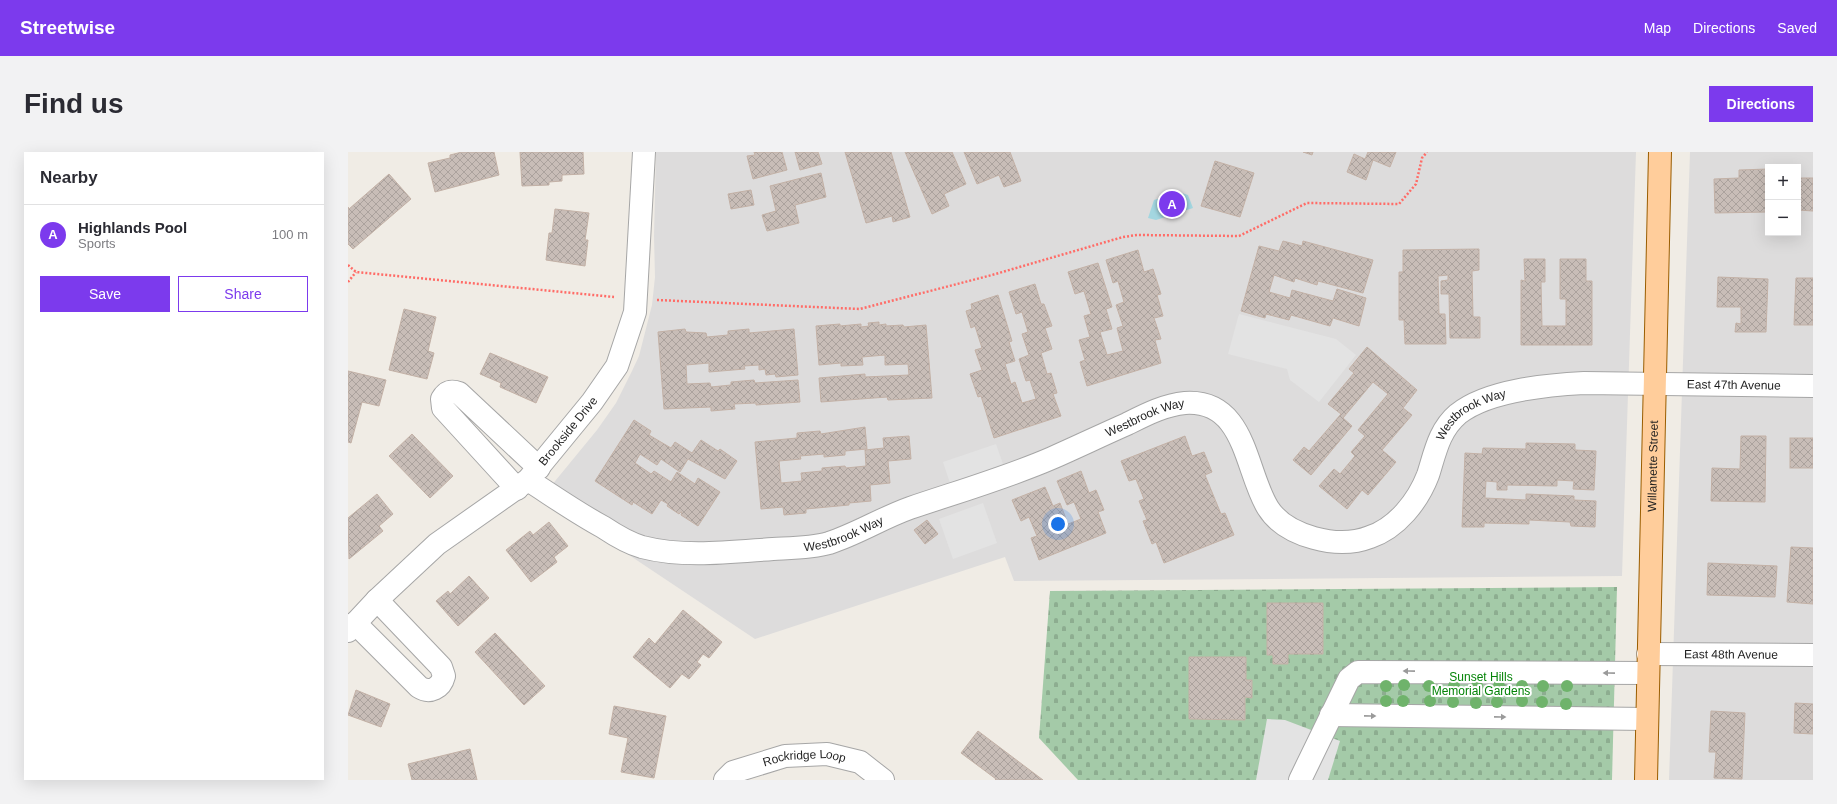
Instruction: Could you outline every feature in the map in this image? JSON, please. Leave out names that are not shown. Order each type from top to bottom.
[{"type":"main road","name":"Willamette Street","points":[[1646,780],[1660,152]]},
{"type":"street","name":"Brookside Drive","points":[[352,627],[377,600],[437,544],[528,479],[592,402],[617,366],[635,312],[644,152]]},
{"type":"street","name":"Westbrook Way","points":[[528,479],[580,514],[624,540],[642,546],[689,552],[746,551],[811,546],[827,544],[899,512],[1026,468],[1155,411],[1181,403],[1192,403],[1209,407],[1220,413],[1233,425],[1244,446],[1266,505],[1274,516],[1286,526],[1301,534],[1333,542],[1350,541],[1369,538],[1383,531],[1397,521],[1409,508],[1421,491],[1441,436],[1448,424],[1458,414],[1470,406],[1522,389],[1551,385],[1584,383],[1655,383]]},
{"type":"street","name":"East 47th Avenue","points":[[1655,383],[1813,386]]},
{"type":"street","points":[[352,627],[419,687],[424,690],[429,690],[439,686],[444,676],[442,667],[377,600]]},
{"type":"street","name":"East 48th Avenue","points":[[1300,780],[1349,679],[1353,675],[1364,670],[1648,664],[1813,656]]},
{"type":"street","points":[[1331,715],[1647,719]]},
{"type":"street","name":"Rockridge Loop","points":[[725,780],[733,772],[785,756],[827,754],[860,762],[883,780]]},
{"type":"path","points":[[348,265],[356,272],[636,299],[860,309],[992,275],[1123,237],[1137,235],[1239,236],[1306,203],[1399,204],[1416,184],[1422,158],[1427,152]]},
{"type":"path","points":[[348,282],[356,272]]},
{"type":"shaded area","points":[[656,152],[1636,152],[1622,576],[1014,581],[1005,557],[755,639],[542,497],[597,430],[616,403],[639,356],[652,305],[655,277],[654,236]]},
{"type":"shaded area","points":[[1690,152],[1813,152],[1813,780],[1669,780]]},
{"type":"shaded area","points":[[1239,314],[1336,339],[1356,355],[1319,402],[1290,380],[1287,369],[1228,354]]},
{"type":"shaded area","points":[[996,444],[1003,464],[950,483],[943,462]]},
{"type":"shaded area","points":[[983,503],[997,543],[953,559],[939,519]]},
{"type":"shaded area","points":[[1267,719],[1285,720],[1340,741],[1328,780],[1256,780]]},
{"type":"green space","name":"Sunset Hills Memorial Gardens","points":[[1617,587],[1612,780],[1078,780],[1039,738],[1050,591]]},
{"type":"water","points":[[1179,192],[1188,195],[1193,208],[1156,220],[1148,218],[1154,200]]},
{"type":"building","points":[[462,152],[494,152],[499,175],[435,192],[428,163],[450,158],[450,155]]},
{"type":"building","points":[[520,152],[583,152],[584,174],[562,175],[562,181],[549,182],[549,185],[522,186]]},
{"type":"building","points":[[754,152],[782,152],[787,170],[753,179],[747,156],[755,155]]},
{"type":"building","points":[[795,152],[818,152],[822,164],[800,170]]},
{"type":"building","points":[[845,152],[891,152],[910,217],[893,222],[892,216],[866,223]]},
{"type":"building","points":[[905,152],[952,152],[966,184],[944,194],[949,206],[932,214]]},
{"type":"building","points":[[964,152],[1010,152],[1021,181],[1004,187],[999,175],[977,184]]},
{"type":"building","points":[[1303,152],[1313,152],[1312,155]]},
{"type":"building","points":[[1368,152],[1396,152],[1390,167],[1373,160],[1366,180],[1347,172],[1354,154],[1365,159]]},
{"type":"building","points":[[1215,161],[1254,173],[1240,217],[1201,206]]},
{"type":"building","points":[[1765,169],[1765,212],[1715,213],[1714,179],[1739,178],[1739,170]]},
{"type":"building","points":[[821,173],[826,197],[795,205],[799,223],[767,231],[762,215],[776,211],[770,186]]},
{"type":"building","points":[[389,174],[411,199],[353,249],[348,244],[348,207],[349,209]]},
{"type":"building","points":[[1801,178],[1813,178],[1813,211],[1801,210]]},
{"type":"building","points":[[751,190],[754,205],[731,209],[728,194]]},
{"type":"building","points":[[555,209],[589,213],[585,240],[588,240],[585,266],[546,260],[549,233],[552,233]]},
{"type":"building","points":[[1283,241],[1302,246],[1303,241],[1373,260],[1363,293],[1318,281],[1317,285],[1295,278],[1294,282],[1274,275],[1269,292],[1290,298],[1292,290],[1333,301],[1337,289],[1366,298],[1359,326],[1333,318],[1330,326],[1291,315],[1289,320],[1266,314],[1265,318],[1241,311],[1259,246],[1279,251]]},
{"type":"building","points":[[1479,249],[1479,270],[1472,271],[1473,317],[1480,317],[1480,338],[1450,338],[1449,294],[1441,294],[1441,281],[1448,280],[1448,275],[1438,276],[1439,314],[1445,314],[1446,344],[1405,344],[1404,320],[1399,320],[1399,272],[1403,272],[1403,250]]},
{"type":"building","points":[[1138,250],[1144,272],[1153,269],[1161,294],[1157,295],[1163,316],[1154,318],[1161,339],[1155,340],[1161,363],[1087,386],[1080,362],[1085,360],[1079,340],[1090,337],[1084,316],[1091,314],[1084,291],[1075,294],[1068,272],[1098,263],[1112,307],[1106,309],[1112,329],[1100,332],[1107,355],[1123,351],[1117,328],[1123,326],[1116,305],[1124,302],[1118,281],[1113,283],[1106,260]]},
{"type":"building","points":[[1524,259],[1545,259],[1545,282],[1541,282],[1542,326],[1566,326],[1566,299],[1560,299],[1560,259],[1586,259],[1586,281],[1592,281],[1592,345],[1521,345],[1521,280],[1525,281]]},
{"type":"building","points":[[1718,277],[1768,279],[1766,332],[1735,332],[1736,323],[1741,324],[1741,307],[1717,307]]},
{"type":"building","points":[[1796,278],[1813,278],[1813,325],[1794,325]]},
{"type":"building","points":[[1035,284],[1041,304],[1044,304],[1052,326],[1045,328],[1052,349],[1041,353],[1047,374],[1051,373],[1057,393],[1053,394],[1061,416],[994,438],[981,396],[978,397],[970,374],[982,370],[975,350],[982,348],[975,326],[971,328],[966,311],[972,309],[971,304],[998,295],[1012,341],[1009,342],[1015,361],[1005,364],[1011,384],[1015,382],[1022,403],[1036,399],[1030,380],[1026,381],[1019,359],[1029,355],[1022,334],[1028,332],[1022,312],[1016,314],[1009,292]]},
{"type":"building","points":[[404,309],[436,317],[428,351],[434,353],[427,379],[389,370]]},
{"type":"building","points":[[879,322],[879,325],[886,324],[886,326],[903,325],[904,327],[926,325],[932,398],[888,400],[887,397],[821,402],[819,378],[865,374],[865,377],[909,375],[908,364],[885,365],[885,355],[862,357],[863,365],[841,366],[841,363],[819,365],[816,326],[861,324],[861,327],[869,326],[868,323]]},
{"type":"building","points":[[685,329],[686,332],[706,333],[707,337],[728,335],[728,331],[749,329],[749,333],[794,329],[798,375],[776,377],[775,374],[766,375],[765,369],[759,370],[759,365],[744,366],[745,369],[709,372],[709,363],[686,365],[687,384],[710,383],[711,387],[731,385],[731,382],[754,380],[755,383],[798,380],[800,402],[756,405],[756,403],[734,404],[735,409],[711,411],[711,407],[664,409],[658,332]]},
{"type":"building","points":[[1367,347],[1417,390],[1403,408],[1412,415],[1382,450],[1396,462],[1368,495],[1362,490],[1347,509],[1319,486],[1334,469],[1340,474],[1355,456],[1351,452],[1365,436],[1358,430],[1388,394],[1373,382],[1343,418],[1352,426],[1311,475],[1293,460],[1304,447],[1309,451],[1341,414],[1328,404],[1354,373],[1349,369]]},
{"type":"building","points":[[490,353],[548,377],[536,403],[500,387],[501,383],[480,374]]},
{"type":"building","points":[[348,371],[386,380],[379,406],[362,402],[351,443],[348,442]]},
{"type":"building","points":[[634,420],[651,431],[649,435],[671,448],[675,442],[692,453],[701,440],[718,451],[720,449],[737,461],[725,479],[688,459],[680,472],[661,459],[657,465],[640,454],[635,463],[651,474],[654,471],[671,482],[677,472],[695,484],[698,478],[720,492],[698,526],[681,515],[682,512],[679,514],[661,500],[652,514],[633,502],[632,505],[595,481]]},
{"type":"building","points":[[865,427],[867,449],[845,451],[845,455],[824,457],[824,454],[800,456],[801,459],[779,461],[781,483],[802,481],[801,473],[822,471],[822,468],[866,466],[865,450],[884,448],[883,438],[909,436],[911,459],[888,461],[890,483],[870,485],[871,501],[849,503],[849,505],[806,509],[806,513],[784,515],[783,507],[761,509],[755,442],[797,438],[797,433],[820,431],[821,434]]},
{"type":"building","points":[[412,434],[453,476],[430,498],[389,456]]},
{"type":"building","points":[[1185,436],[1192,456],[1204,452],[1212,472],[1205,475],[1221,514],[1225,513],[1234,535],[1164,563],[1156,542],[1152,544],[1143,521],[1147,520],[1139,501],[1144,499],[1136,479],[1129,481],[1121,461]]},
{"type":"building","points":[[1741,436],[1766,436],[1765,502],[1711,501],[1712,468],[1740,469]]},
{"type":"building","points":[[1790,438],[1813,438],[1813,468],[1790,468]]},
{"type":"building","points":[[1526,443],[1575,444],[1575,450],[1596,451],[1594,490],[1573,489],[1574,481],[1557,480],[1557,486],[1507,485],[1507,490],[1497,490],[1497,482],[1486,481],[1485,498],[1526,500],[1526,494],[1574,496],[1574,500],[1596,501],[1595,527],[1571,526],[1570,522],[1529,520],[1529,524],[1484,523],[1484,527],[1462,527],[1465,453],[1482,454],[1483,448],[1526,449]]},
{"type":"building","points":[[1081,471],[1089,493],[1096,490],[1104,510],[1098,512],[1106,533],[1039,560],[1031,538],[1037,536],[1029,517],[1021,521],[1012,500],[1045,487],[1053,506],[1060,503],[1068,524],[1081,519],[1074,502],[1067,505],[1057,481]]},
{"type":"building","points":[[377,494],[393,514],[379,526],[383,531],[349,559],[348,518]]},
{"type":"building","points":[[927,520],[938,534],[925,544],[914,530]]},
{"type":"building","points":[[549,522],[568,546],[554,557],[557,562],[531,582],[506,550],[530,531],[533,535]]},
{"type":"building","points":[[1791,547],[1813,548],[1813,604],[1787,602]]},
{"type":"building","points":[[1708,563],[1777,566],[1775,597],[1707,595]]},
{"type":"building","points":[[469,576],[489,598],[458,626],[436,601],[448,591],[450,594]]},
{"type":"building","points":[[1267,603],[1323,603],[1323,654],[1288,654],[1288,664],[1273,664],[1273,655],[1267,655]]},
{"type":"building","points":[[683,610],[722,642],[709,658],[703,654],[697,662],[701,665],[689,679],[682,674],[670,688],[633,657],[649,638],[655,644]]},
{"type":"building","points":[[495,633],[545,686],[524,705],[475,652]]},
{"type":"building","points":[[1189,657],[1246,657],[1246,680],[1252,680],[1252,698],[1245,697],[1245,720],[1189,719]]},
{"type":"building","points":[[356,690],[390,704],[381,727],[348,715]]},
{"type":"building","points":[[1795,703],[1813,704],[1813,734],[1794,733]]},
{"type":"building","points":[[614,706],[666,716],[654,778],[621,772],[628,738],[609,734]]},
{"type":"building","points":[[1711,711],[1745,713],[1742,779],[1714,778],[1716,752],[1709,752]]},
{"type":"building","points":[[978,731],[1043,780],[995,780],[996,779],[961,753]]},
{"type":"building","points":[[470,749],[477,780],[412,780],[408,764]]},
{"type":"place","name":"Highlands Pool","points":[[1172,204]]}]
